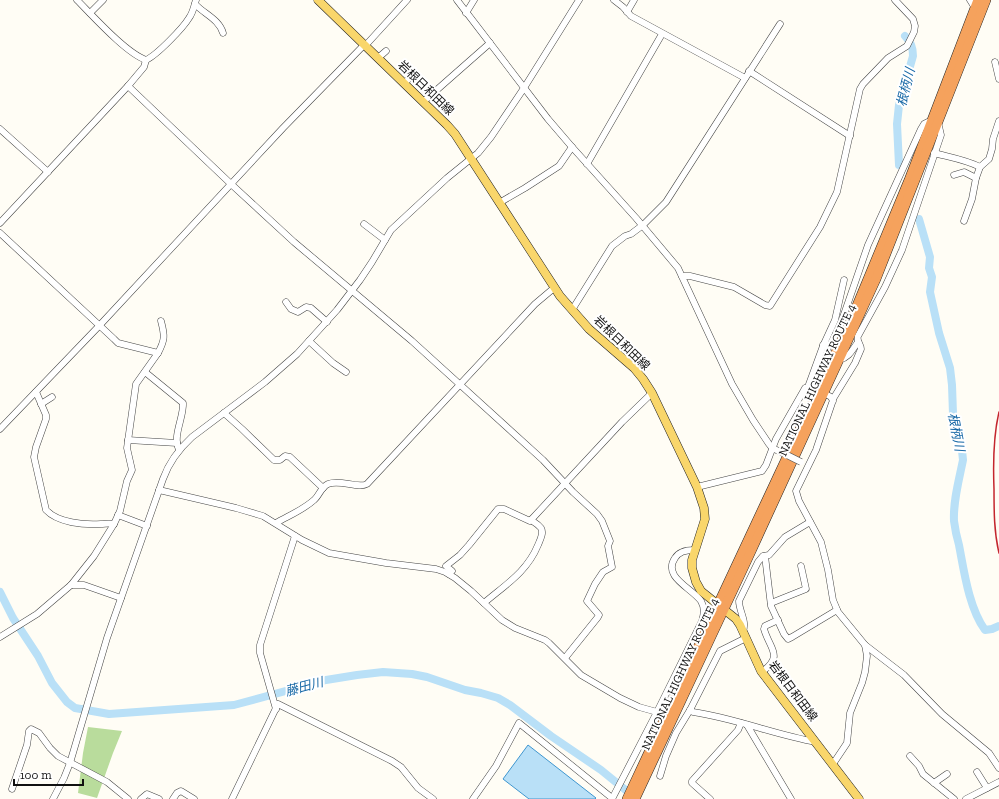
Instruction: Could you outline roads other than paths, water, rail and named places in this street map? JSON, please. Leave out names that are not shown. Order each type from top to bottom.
[{"type":"highway","name":"NATIONAL HIGHWAY ROUTE 4","points":[[649,759],[835,361],[986,0]]},
{"type":"highway","name":"NATIONAL HIGHWAY ROUTE 4","points":[[935,121],[976,4]]},
{"type":"highway","points":[[635,799],[639,782],[649,759]]},
{"type":"highway","points":[[627,799],[639,782],[649,759]]},
{"type":"highway","points":[[622,799],[639,782]]},
{"type":"highway","points":[[639,782],[639,799]]},
{"type":"main road","name":"岩根日和田線","points":[[318,0],[447,125],[472,159],[554,288],[590,329],[634,368],[643,379],[652,393],[697,487],[705,513],[702,530],[694,550],[692,560],[692,568],[696,582],[701,591],[736,619],[762,672],[858,798]]},
{"type":"street","points":[[77,0],[118,40],[138,56],[146,60]]},
{"type":"street","points":[[90,12],[103,0]]},
{"type":"street","points":[[0,429],[407,0]]},
{"type":"street","points":[[457,0],[548,119],[643,225],[673,261],[682,276],[732,384],[752,420],[772,448],[809,466]]},
{"type":"street","points":[[466,13],[474,0]]},
{"type":"street","points":[[53,799],[70,763],[91,690],[121,598],[166,470],[180,449],[192,437],[271,377],[297,354],[327,322],[372,262],[391,230],[457,169],[472,159],[491,137],[524,88],[579,0]]},
{"type":"street","points":[[614,0],[631,16],[745,78]]},
{"type":"street","points":[[627,12],[634,0]]},
{"type":"street","points":[[682,276],[690,276],[730,285],[765,305],[770,306],[820,227],[833,203],[839,187],[858,94],[863,84],[888,58],[907,46],[914,32],[915,26],[912,19],[895,0]]},
{"type":"street","points":[[970,0],[976,4]]},
{"type":"street","points":[[195,2],[200,10],[204,11],[216,22],[223,33]]},
{"type":"street","points":[[0,223],[128,86],[144,67],[146,60],[160,49],[186,22],[193,12],[195,2]]},
{"type":"street","points":[[572,310],[612,246],[643,225],[666,202],[780,24]]},
{"type":"street","points":[[587,164],[662,34]]},
{"type":"street","points":[[423,102],[490,43]]},
{"type":"street","points":[[378,58],[386,51]]},
{"type":"street","points":[[995,62],[999,79]]},
{"type":"street","points":[[749,71],[850,136]]},
{"type":"street","points":[[404,84],[414,73]]},
{"type":"street","points":[[128,86],[294,242],[461,384],[543,460],[573,492],[597,514],[602,521],[610,540],[608,546],[612,568],[603,572],[595,584],[587,601],[599,615],[598,617],[564,658]]},
{"type":"street","points":[[826,346],[830,345],[840,326],[868,245],[921,129],[924,124],[935,121],[941,135],[904,246],[892,273],[858,336],[858,342],[861,349],[833,399],[816,450],[796,491],[799,501],[821,542],[833,600],[837,610],[865,645],[904,675],[942,714],[989,753],[999,768]]},
{"type":"street","points":[[964,221],[972,199],[976,178],[980,167],[988,159],[999,121]]},
{"type":"street","points":[[0,128],[48,172]]},
{"type":"street","points":[[499,203],[559,166],[572,147]]},
{"type":"street","points":[[934,153],[957,160],[972,162],[980,167]]},
{"type":"street","points":[[954,175],[964,172],[976,178]]},
{"type":"street","points":[[364,224],[385,240]]},
{"type":"street","points":[[0,233],[118,343],[158,353]]},
{"type":"street","points":[[697,487],[762,471],[766,465],[772,448],[804,390],[808,388],[826,346],[835,320],[844,280]]},
{"type":"street","points":[[276,523],[314,500],[323,488],[330,483],[361,486],[367,484],[535,304],[554,288]]},
{"type":"street","points":[[286,302],[291,309],[298,312],[306,307],[311,308],[327,322]]},
{"type":"street","points":[[0,637],[38,614],[71,585],[94,556],[114,524],[118,515],[127,481],[132,470],[127,450],[136,384],[158,353],[164,340],[161,321]]},
{"type":"street","points":[[309,341],[333,364],[346,372]]},
{"type":"street","points":[[826,346],[827,353],[835,361],[844,359],[849,355],[858,342]]},
{"type":"street","points":[[145,372],[183,403],[183,412],[177,436],[177,443],[180,449]]},
{"type":"street","points":[[808,388],[821,392],[833,399]]},
{"type":"street","points":[[36,392],[46,419],[34,457],[46,510],[52,515],[72,522],[114,524]]},
{"type":"street","points":[[531,520],[622,422],[652,393]]},
{"type":"street","points":[[41,404],[52,397]]},
{"type":"street","points":[[224,414],[274,460],[280,460],[286,456],[290,456],[323,488]]},
{"type":"street","points":[[128,440],[177,443]]},
{"type":"street","points":[[159,490],[264,516],[295,536],[321,550],[336,555],[431,568],[448,574],[471,590],[509,625],[545,640],[555,648],[581,675],[620,698],[640,707],[657,712]]},
{"type":"street","points":[[448,574],[452,571],[446,566],[460,555],[498,509],[504,509],[531,520],[539,526],[542,531],[540,542],[531,559],[519,574],[484,603]]},
{"type":"street","points":[[118,515],[147,526]]},
{"type":"street","points":[[660,776],[666,756],[676,733],[690,710],[720,651],[744,634],[744,623],[739,607],[740,598],[758,562],[763,556],[769,555],[785,537],[810,522]]},
{"type":"street","points":[[276,709],[260,653],[260,645],[295,536]]},
{"type":"street","points":[[473,799],[496,766],[519,723],[613,797],[702,621],[704,612],[701,601],[677,579],[672,569],[672,563],[676,556],[683,551],[694,550]]},
{"type":"street","points":[[765,556],[771,603],[784,634],[788,639],[837,610]]},
{"type":"street","points":[[771,603],[806,589],[802,566]]},
{"type":"street","points":[[71,585],[84,585],[121,598]]},
{"type":"street","points":[[762,672],[770,666],[775,655],[764,627],[778,620]]},
{"type":"street","points":[[833,764],[847,743],[850,713],[865,672],[867,656],[865,645]]},
{"type":"street","points":[[232,799],[278,704],[392,760],[401,767],[418,788],[433,799]]},
{"type":"street","points":[[690,710],[693,712],[717,716],[798,739],[816,742]]},
{"type":"street","points":[[710,799],[692,783],[692,781],[744,724]]},
{"type":"street","points":[[744,724],[790,799]]},
{"type":"street","points":[[12,789],[27,745],[30,729],[39,734],[53,753],[107,782],[128,799]]},
{"type":"street","points":[[910,756],[920,766],[923,774],[954,799]]},
{"type":"street","points":[[977,772],[987,788]]},
{"type":"street","points":[[934,783],[947,774]]},
{"type":"street","points":[[966,799],[999,782]]},
{"type":"street","points":[[173,799],[177,793],[181,791],[194,799]]},
{"type":"street","points":[[141,799],[148,794],[159,799]]},
{"type":"water","points":[[528,745],[596,798],[529,799],[503,779]]},
{"type":"waterway","name":"根柄川","points":[[899,165],[897,124],[899,105],[913,56],[913,50],[905,36]]},
{"type":"waterway","name":"根柄川","points":[[919,219],[930,257],[929,268],[932,277],[930,292],[939,333],[950,368],[953,414],[961,441],[963,460],[954,506],[955,530],[965,578],[979,621],[985,630],[999,626]]},
{"type":"waterway","name":"藤田川","points":[[0,592],[13,618],[38,656],[52,683],[67,702],[75,708],[109,714],[234,705],[326,680],[383,672],[412,674],[498,698],[601,770],[633,796]]},
{"type":"railway","points":[[999,412],[994,450],[995,521],[999,553]]}]
